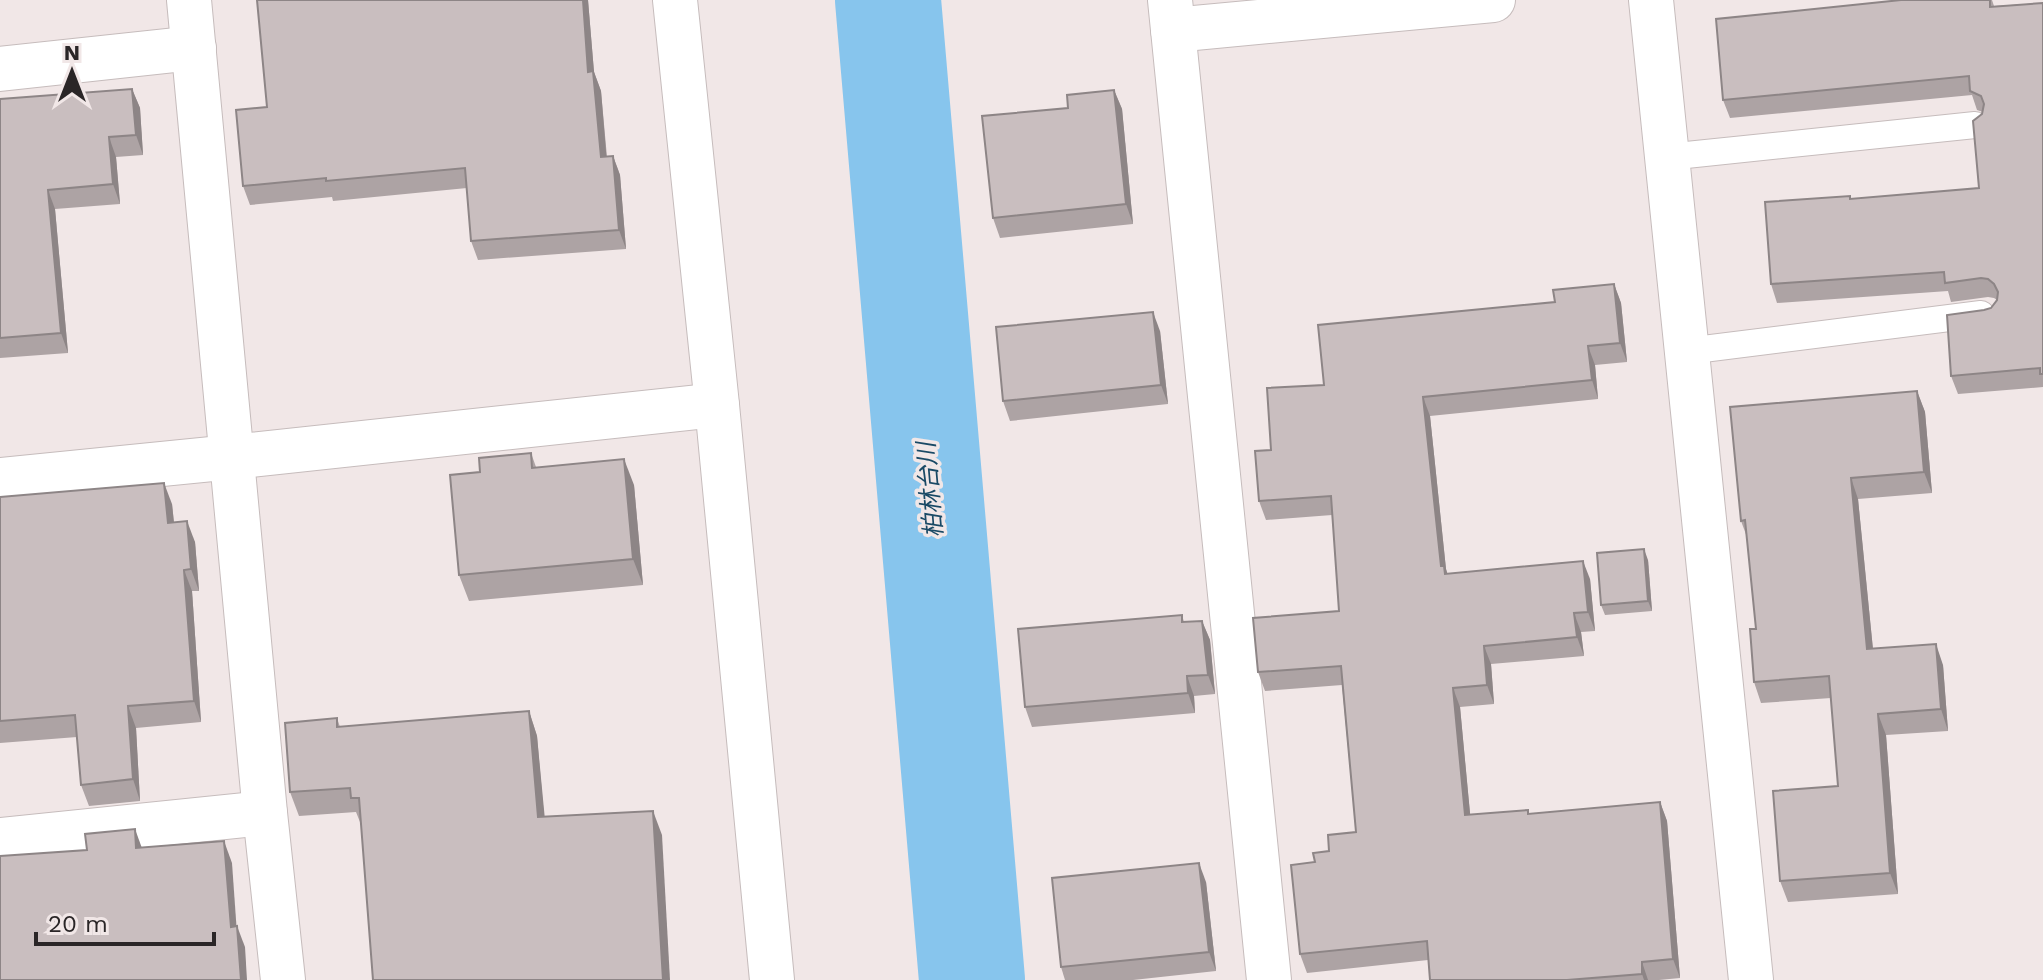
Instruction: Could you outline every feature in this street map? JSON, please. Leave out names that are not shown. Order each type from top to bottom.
[{"type":"street","points":[[189,0],[283,980]]},
{"type":"street","points":[[675,0],[772,980]]},
{"type":"street","points":[[1269,980],[1172,15],[1493,0]]},
{"type":"street","points":[[1651,0],[1751,980]]},
{"type":"street","points":[[0,69],[194,48]]},
{"type":"street","points":[[0,480],[717,405]]},
{"type":"street","points":[[0,840],[265,813]]},
{"type":"lane","points":[[1667,157],[1975,125]]},
{"type":"lane","points":[[1687,351],[1989,313]]},
{"type":"building","points":[[257,0],[583,0],[588,72],[593,71],[601,157],[613,156],[619,230],[471,241],[465,168],[243,186],[236,110],[267,107]]},
{"type":"building","points":[[1901,0],[1990,0],[1990,7],[2043,3],[2043,374],[2040,374],[2040,368],[1951,376],[1947,315],[1991,308],[1998,292],[1988,279],[1945,283],[1944,272],[1771,284],[1765,202],[1850,196],[1850,199],[1979,188],[1973,121],[1982,114],[1984,104],[1981,96],[1970,91],[1969,76],[1723,100],[1716,19]]},
{"type":"building","points":[[132,89],[136,135],[109,137],[113,184],[48,190],[61,333],[0,338],[0,99]]},
{"type":"building","points":[[1114,90],[1126,204],[993,218],[982,116],[1068,108],[1067,95]]},
{"type":"building","points":[[1614,284],[1620,343],[1588,346],[1592,380],[1423,397],[1441,566],[1444,566],[1445,574],[1583,561],[1588,612],[1574,613],[1577,637],[1484,646],[1487,685],[1453,688],[1465,815],[1528,810],[1528,814],[1660,802],[1673,959],[1642,962],[1642,974],[1567,980],[1430,980],[1427,941],[1300,954],[1291,865],[1315,862],[1313,853],[1329,851],[1328,835],[1356,832],[1341,666],[1258,672],[1253,618],[1339,611],[1331,496],[1259,501],[1255,451],[1271,450],[1267,388],[1324,385],[1318,325],[1555,302],[1553,290]]},
{"type":"building","points":[[1153,312],[1161,385],[1003,401],[996,327]]},
{"type":"building","points":[[1917,391],[1924,472],[1851,478],[1867,649],[1936,644],[1941,709],[1878,714],[1890,873],[1780,881],[1773,791],[1838,786],[1829,676],[1754,682],[1750,629],[1756,629],[1730,407]]},
{"type":"building","points":[[531,453],[532,468],[624,459],[633,559],[459,575],[450,475],[480,472],[479,458]]},
{"type":"building","points":[[164,483],[168,523],[187,521],[191,569],[184,570],[194,701],[128,706],[133,779],[81,785],[75,715],[0,721],[0,497]]},
{"type":"building","points":[[1644,549],[1648,601],[1601,605],[1597,553]]},
{"type":"building","points":[[1182,615],[1182,622],[1202,621],[1208,675],[1187,676],[1188,693],[1025,707],[1018,629]]},
{"type":"building","points":[[529,711],[538,817],[653,811],[663,980],[373,980],[359,798],[351,798],[350,788],[290,792],[285,723],[337,718],[337,727]]},
{"type":"building","points":[[135,829],[136,848],[224,841],[231,927],[237,926],[241,980],[0,980],[0,856],[87,850],[85,834]]},
{"type":"building","points":[[1199,863],[1209,952],[1061,967],[1052,878]]},
{"type":"waterway","name":"柏林台川","points":[[888,0],[972,980]]},
{"type":"waterway","points":[[935,980],[971,966]]}]
